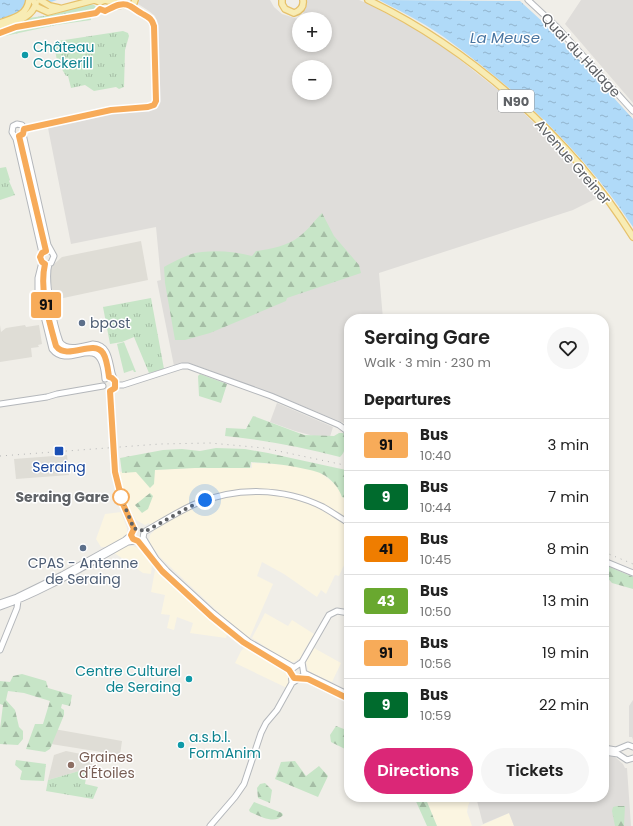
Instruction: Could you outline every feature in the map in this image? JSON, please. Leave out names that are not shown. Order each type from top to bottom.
[{"type":"main road","points":[[0,22],[18,16],[25,11],[30,0]]},
{"type":"main road","points":[[40,0],[53,7],[64,8]]},
{"type":"main road","points":[[0,29],[25,17],[35,4],[48,12],[94,0],[100,2],[103,0],[118,0]]},
{"type":"main road","points":[[282,0],[282,4],[285,9],[294,13],[300,9],[303,0]]},
{"type":"main road","name":"Avenue Greiner","points":[[368,0],[409,22],[439,41],[478,69],[516,101],[576,161],[615,210],[633,237]]},
{"type":"main road","name":"Quai du Halage","points":[[528,0],[564,34],[633,111]]},
{"type":"main road","points":[[108,1],[110,8]]},
{"type":"main road","points":[[100,2],[100,9]]},
{"type":"main road","points":[[14,135],[19,136],[24,132],[111,110],[148,107],[154,105],[156,101],[154,26],[150,17],[138,12],[130,2],[105,11],[100,9]]},
{"type":"main road","points":[[0,29],[96,13],[100,9]]},
{"type":"main road","points":[[0,33],[9,28]]},
{"type":"main road","points":[[103,386],[105,379],[101,359],[97,354],[90,352],[65,356],[58,354],[52,349],[38,292],[38,278],[42,262],[40,257],[42,253],[17,144],[12,130],[15,124],[20,124],[24,132],[50,252],[53,254],[54,258],[49,264],[47,284],[60,342],[62,345],[67,347],[93,344],[103,347],[108,353],[116,385]]},
{"type":"main road","points":[[42,253],[46,251],[50,252]]},
{"type":"main road","points":[[42,262],[49,264]]},
{"type":"main road","points":[[116,385],[123,385],[185,366],[271,396],[339,425],[344,429]]},
{"type":"main road","points":[[105,379],[109,377],[114,379]]},
{"type":"main road","points":[[110,391],[113,390],[116,385]]},
{"type":"main road","points":[[103,386],[105,389],[110,391]]},
{"type":"main road","points":[[0,404],[103,386]]},
{"type":"main road","points":[[110,391],[116,476],[133,539],[162,571],[212,617],[243,642],[293,670]]},
{"type":"main road","points":[[0,607],[66,577],[126,543],[136,541],[143,535],[189,507],[205,500],[226,494],[254,491],[280,493],[303,499],[322,507],[344,520]]},
{"type":"main road","points":[[0,603],[18,599],[125,540],[132,532],[139,528],[154,556],[162,566],[220,619],[262,650],[293,670],[300,679]]},
{"type":"main road","points":[[609,563],[633,573]]},
{"type":"main road","points":[[0,650],[17,608],[18,599]]},
{"type":"main road","points":[[210,826],[244,784],[261,733],[266,723],[277,710],[292,683],[293,670],[302,662],[329,615],[334,612],[344,612]]},
{"type":"main road","points":[[300,679],[304,671],[302,662]]},
{"type":"main road","points":[[293,670],[300,666],[304,671],[344,692]]},
{"type":"main road","points":[[292,683],[300,679],[308,679],[344,697]]},
{"type":"main road","points":[[609,749],[616,750],[628,745],[633,747]]},
{"type":"main road","points":[[621,756],[620,752],[622,748]]},
{"type":"main road","points":[[609,752],[615,753],[627,760],[633,758]]},
{"type":"shaded area","points":[[139,0],[270,0],[274,7],[282,14],[292,17],[292,52],[332,52],[332,12],[303,12],[306,0],[359,0],[369,4],[419,31],[445,48],[507,97],[557,145],[599,197],[573,210],[379,273],[383,314],[344,314],[344,423],[192,364],[183,363],[174,366],[157,281],[161,280],[156,227],[71,244],[48,128],[114,112],[152,109],[158,104],[157,22],[155,16],[138,4]]},
{"type":"shaded area","points":[[581,0],[633,0],[633,103],[565,24]]},
{"type":"shaded area","points":[[141,241],[148,280],[54,300],[49,271],[52,266],[62,257]]},
{"type":"shaded area","points":[[0,325],[1,332],[6,328],[25,325],[26,327],[39,325],[42,344],[38,345],[39,347],[31,348],[32,357],[0,362]]},
{"type":"shaded area","points":[[277,403],[333,427],[329,440],[295,431],[270,422]]},
{"type":"shaded area","points":[[67,455],[69,475],[16,479],[14,459]]},
{"type":"shaded area","points":[[252,463],[294,465],[318,471],[342,489],[344,492],[344,565],[339,576],[335,575],[326,594],[321,590],[317,597],[284,574],[262,562],[257,576],[273,584],[250,637],[246,637],[219,615],[218,612],[160,557],[149,540],[150,535],[154,531],[149,523],[145,525],[136,520],[129,508],[118,472],[189,468],[252,468]]},
{"type":"shaded area","points":[[121,512],[127,528],[125,537],[106,547],[101,547],[96,539],[105,514]]},
{"type":"shaded area","points":[[124,546],[133,546],[140,549],[152,565],[151,574],[143,573],[113,552]]},
{"type":"shaded area","points":[[155,570],[222,629],[227,634],[226,638],[190,633],[193,623],[177,617],[174,630],[167,628],[170,615],[161,614],[165,595],[151,592]]},
{"type":"shaded area","points":[[265,613],[288,626],[292,620],[314,634],[300,660],[298,659],[293,662],[286,661],[272,653],[252,638]]},
{"type":"shaded area","points":[[244,648],[250,648],[287,670],[290,679],[287,688],[235,663]]},
{"type":"shaded area","points":[[314,648],[341,663],[332,682],[308,670],[306,662]]},
{"type":"shaded area","points":[[633,700],[633,740],[632,737],[629,737],[629,706]]},
{"type":"shaded area","points":[[54,729],[122,741],[120,755],[51,744]]},
{"type":"shaded area","name":"Graines d'Étoiles","points":[[66,751],[86,755],[87,757],[92,756],[93,761],[90,768],[48,780],[54,755]]},
{"type":"shaded area","points":[[609,756],[615,757],[623,764],[625,768],[627,768],[631,826],[514,826],[509,813],[483,824],[477,802],[609,802]]},
{"type":"shaded area","points":[[427,802],[470,802],[467,812],[472,826],[437,826]]},
{"type":"shaded area","points":[[509,813],[514,826],[480,826]]},
{"type":"green space","points":[[90,4],[96,7],[92,12],[5,27],[21,19],[51,15]]},
{"type":"green space","points":[[91,17],[91,20],[56,25],[0,37],[0,35],[8,32]]},
{"type":"green space","points":[[123,31],[128,33],[129,36],[125,50],[124,87],[119,89],[116,87],[94,91],[85,85],[71,88],[68,76],[66,76],[57,61],[54,44],[58,41]]},
{"type":"green space","points":[[6,167],[9,181],[15,195],[0,200],[0,168]]},
{"type":"green space","points":[[322,213],[334,236],[359,265],[361,273],[287,298],[286,301],[210,333],[185,340],[175,340],[165,283],[164,267],[187,256],[202,252],[215,251],[240,253],[252,256],[256,251],[279,246],[300,236]]},
{"type":"green space","points":[[151,298],[164,369],[149,373],[134,337],[122,342],[110,344],[103,307]]},
{"type":"green space","points":[[124,342],[136,372],[133,370],[124,373],[117,344]]},
{"type":"green space","points":[[200,374],[227,384],[221,403],[199,396],[198,376]]},
{"type":"green space","points":[[253,416],[304,435],[334,436],[339,433],[344,433],[344,451],[340,457],[283,444],[225,436],[226,428],[246,429]]},
{"type":"green space","points":[[216,448],[245,449],[344,470],[344,498],[334,484],[321,473],[280,464],[251,462],[250,468],[155,470],[154,484],[150,488],[136,472],[122,473],[120,458],[163,450],[182,449],[200,451]]},
{"type":"green space","points":[[150,493],[153,496],[148,509],[142,513],[135,505]]},
{"type":"green space","points":[[609,567],[633,577],[633,589],[612,583],[609,580]]},
{"type":"green space","points":[[22,674],[46,681],[48,688],[72,695],[70,706],[62,704],[61,708],[64,710],[64,715],[50,749],[45,752],[26,749],[35,724],[43,724],[50,701],[24,693],[8,691],[6,700],[15,710],[19,727],[23,731],[23,739],[18,745],[0,744],[3,705],[0,704],[0,681],[10,682],[13,676]]},
{"type":"green space","points":[[336,726],[344,729],[344,748],[331,742],[330,735]]},
{"type":"green space","points":[[16,760],[46,764],[44,781],[21,780],[22,771],[15,765]]},
{"type":"green space","points":[[295,761],[306,776],[319,766],[328,776],[318,797],[275,779],[281,762]]},
{"type":"green space","points":[[86,769],[85,784],[98,787],[93,799],[46,791],[48,780]]},
{"type":"green space","points":[[265,783],[272,790],[270,803],[258,798],[257,788],[260,784]]},
{"type":"green space","points":[[254,802],[282,813],[283,815],[280,818],[272,820],[250,812],[249,810]]},
{"type":"green space","points":[[416,802],[427,802],[437,826],[427,826]]},
{"type":"green space","points":[[625,806],[624,826],[615,826],[612,811],[613,807]]},
{"type":"water","points":[[0,0],[57,0],[0,19]]},
{"type":"water","name":"La Meuse","points":[[379,0],[520,1],[556,34],[633,119],[633,227],[615,200],[595,175],[551,127],[527,104],[478,62],[444,37],[417,20]]},
{"type":"railway","points":[[0,456],[160,444],[210,443],[264,448],[344,465]]},
{"type":"railway","points":[[609,554],[633,564]]},
{"type":"bus line","name":"91","points":[[0,33],[9,28],[96,13],[100,9],[107,11],[114,6],[122,5],[130,6],[141,14],[150,17],[153,21],[156,88],[156,101],[154,105],[151,107],[111,110],[24,129],[23,134],[19,136],[46,251],[42,253],[40,257],[40,260],[45,264],[43,291],[56,346],[61,351],[66,352],[92,348],[98,349],[103,353],[109,377],[116,383],[115,388],[110,391],[115,472],[123,504],[134,529],[131,537],[138,541],[162,571],[236,637],[289,670],[294,678],[308,679],[344,697]]},
{"type":"place","name":"Château Cockerill","points":[[25,55]]},
{"type":"place","name":"bpost","points":[[82,323]]},
{"type":"place","name":"Seraing","points":[[59,451]]},
{"type":"place","name":"Seraing Gare","points":[[121,497]]},
{"type":"place","name":"CPAS - Antenne de Seraing","points":[[83,548]]},
{"type":"place","name":"Centre Culturel de Seraing","points":[[189,679]]},
{"type":"place","name":"a.s.b.l. FormAnim","points":[[181,745]]},
{"type":"place","name":"Graines d'Étoiles","points":[[71,765]]},
{"type":"route","points":[[121,497],[134,529],[139,528],[144,532],[189,507],[205,500]]}]
